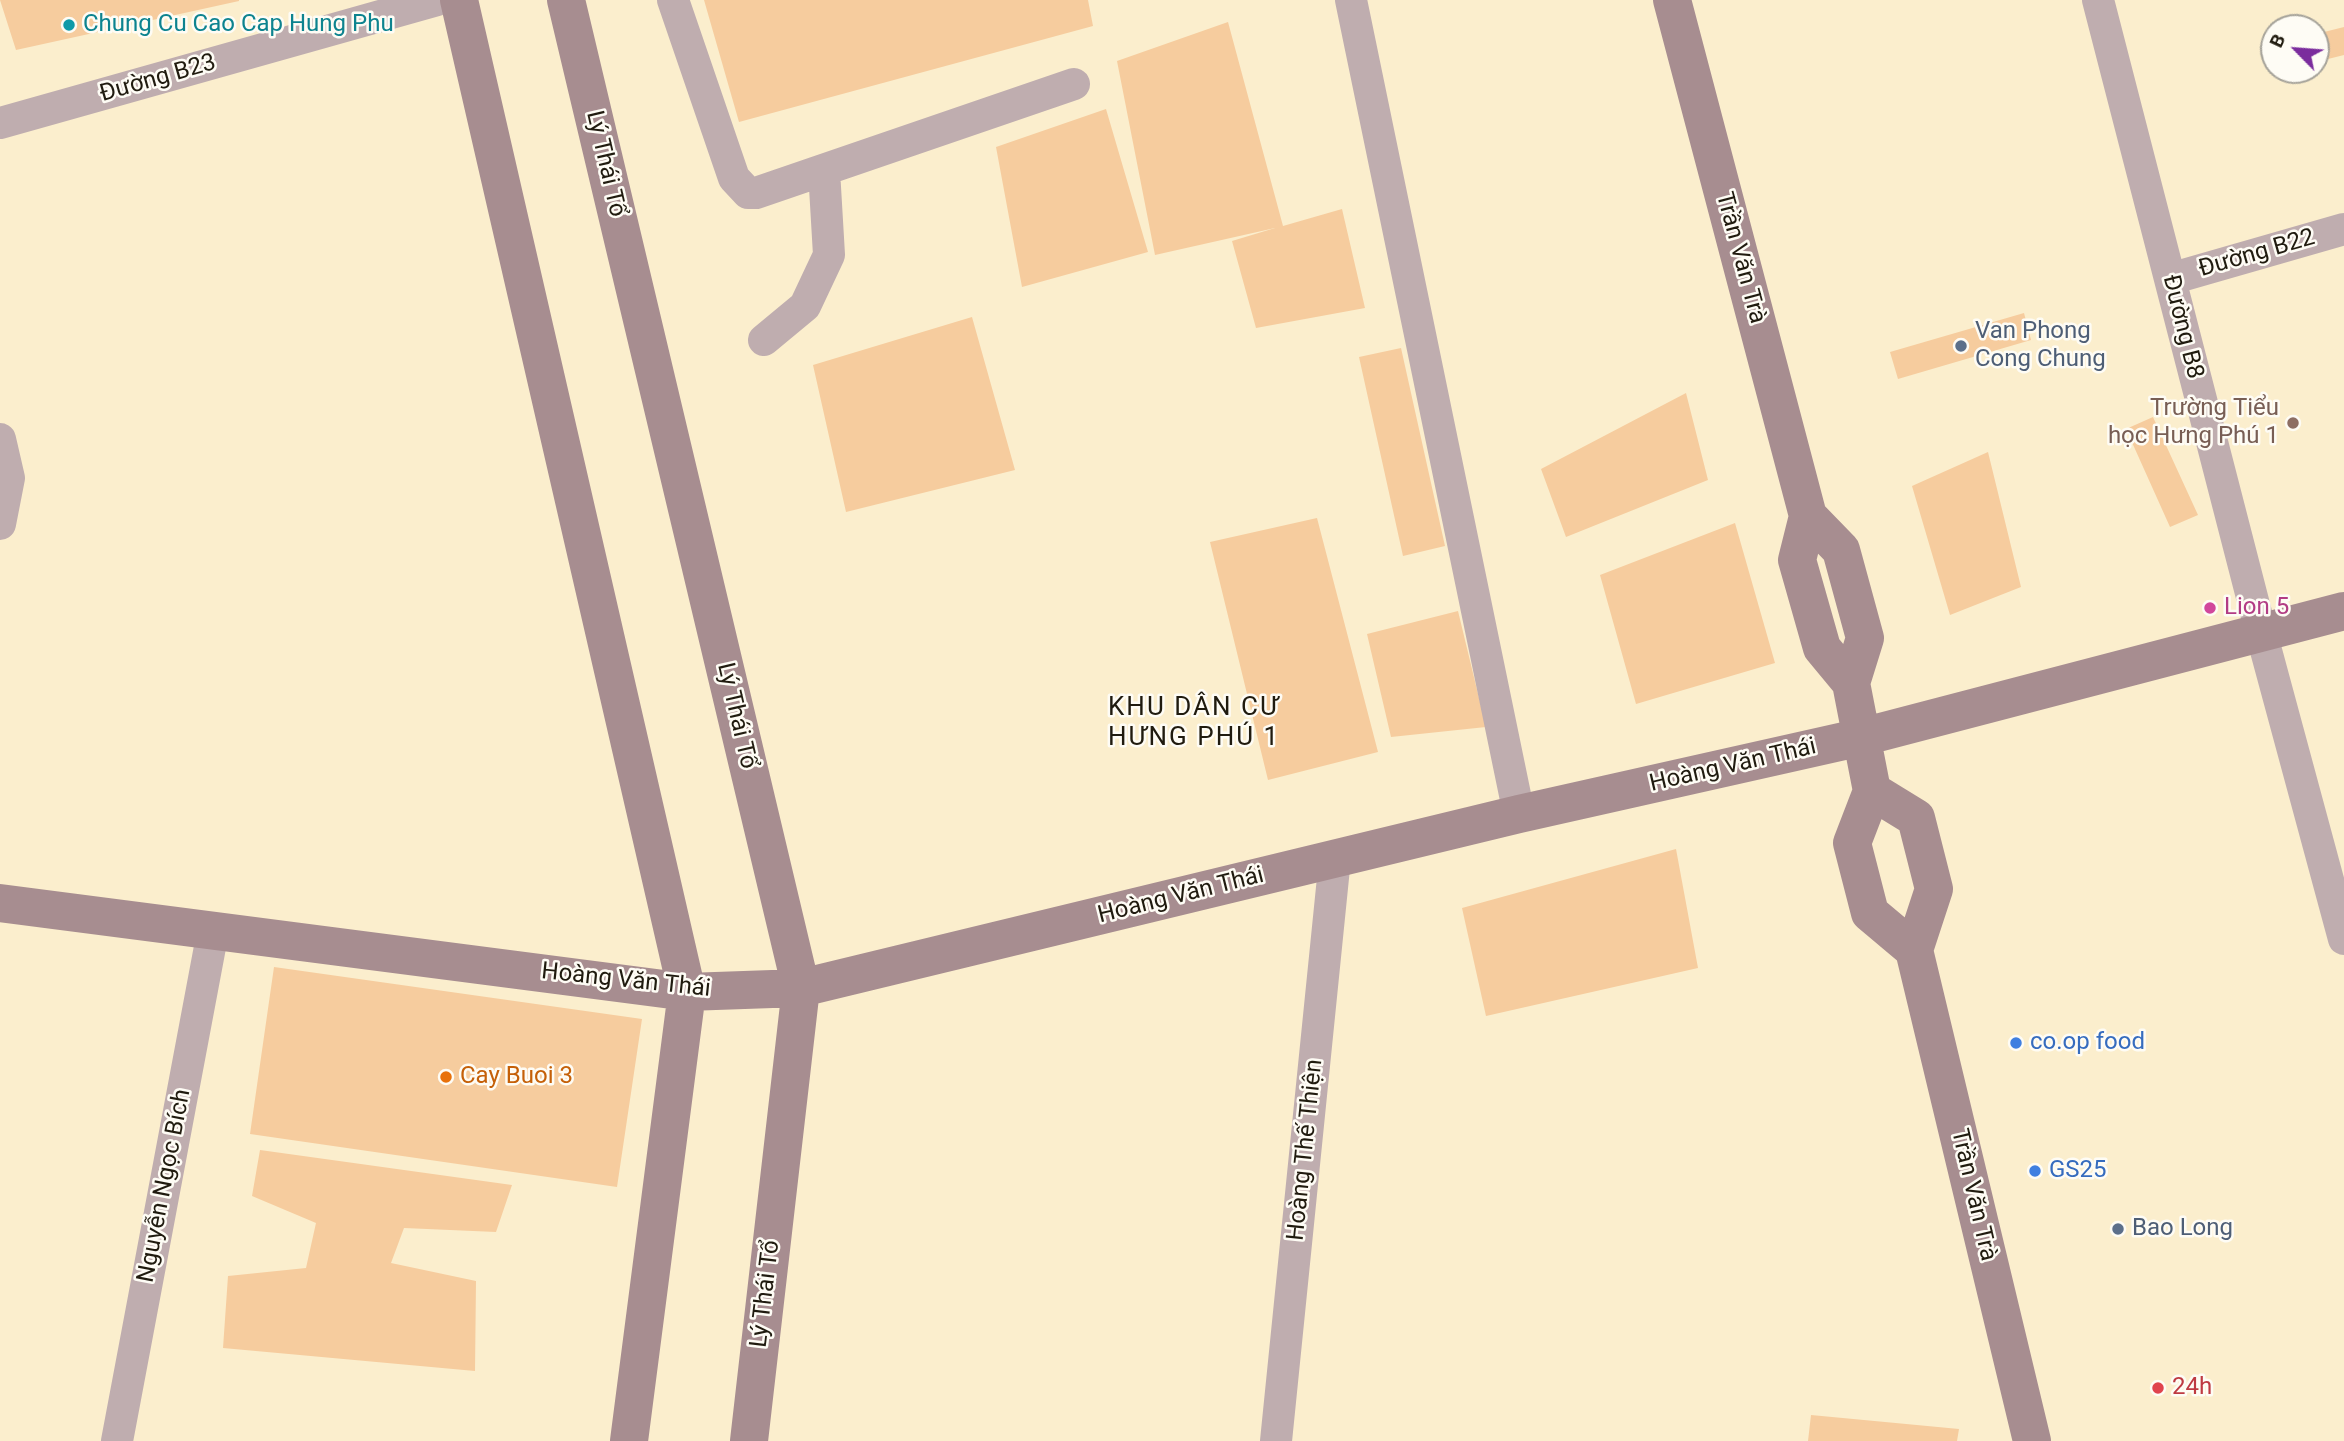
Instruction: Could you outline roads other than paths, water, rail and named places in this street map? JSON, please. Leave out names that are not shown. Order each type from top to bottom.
[{"type":"street","name":"Đường B23","points":[[0,123],[436,0]]},
{"type":"street","points":[[459,0],[687,992],[629,1441]]},
{"type":"street","name":"Lý Thái Tổ","points":[[566,0],[801,988],[749,1441]]},
{"type":"street","points":[[673,0],[734,178],[740,188],[748,193],[756,193],[1074,84]]},
{"type":"street","points":[[1351,0],[1519,814]]},
{"type":"street","name":"Trần Văn Trà","points":[[1672,0],[1808,516],[1797,560],[1822,648],[1851,683],[1861,737]]},
{"type":"street","name":"Đường B8","points":[[2098,0],[2261,632],[2344,939]]},
{"type":"street","points":[[764,340],[805,306],[829,255],[824,170]]},
{"type":"street","name":"Đường B22","points":[[2170,279],[2344,229]]},
{"type":"street","points":[[0,439],[9,478],[0,524]]},
{"type":"street","name":"Hoàng Văn Thái","points":[[0,903],[687,992],[801,988],[1519,814],[1861,737],[2344,611]]},
{"type":"street","points":[[1861,737],[1872,791],[1852,843],[1870,913],[1914,950],[1934,889],[1916,818],[1872,791]]},
{"type":"street","name":"Hoàng Thế Thiện","points":[[1276,1441],[1335,858]]},
{"type":"street","name":"Nguyễn Ngọc Bích","points":[[117,1441],[213,931]]},
{"type":"street","name":"Trần Văn Trà","points":[[1914,950],[2032,1441]]},
{"type":"place","name":"Chung Cu Cao Cap Hung Phu","points":[[69,25]]},
{"type":"place","name":"Van Phong Cong Chung","points":[[1961,346]]},
{"type":"place","name":"Trường Tiểu học Hưng Phú 1","points":[[2293,423]]},
{"type":"place","name":"Lion 5","points":[[2210,608]]},
{"type":"place","name":"co.op food","points":[[2016,1043]]},
{"type":"place","name":"Cay Buoi 3","points":[[446,1077]]},
{"type":"place","name":"GS25","points":[[2035,1171]]},
{"type":"place","name":"Bao Long","points":[[2118,1229]]},
{"type":"place","name":"24h","points":[[2158,1388]]},
{"type":"district","name":"KHU DÂN CƯ HƯNG PHÚ 1","points":[[1194,723]]}]
